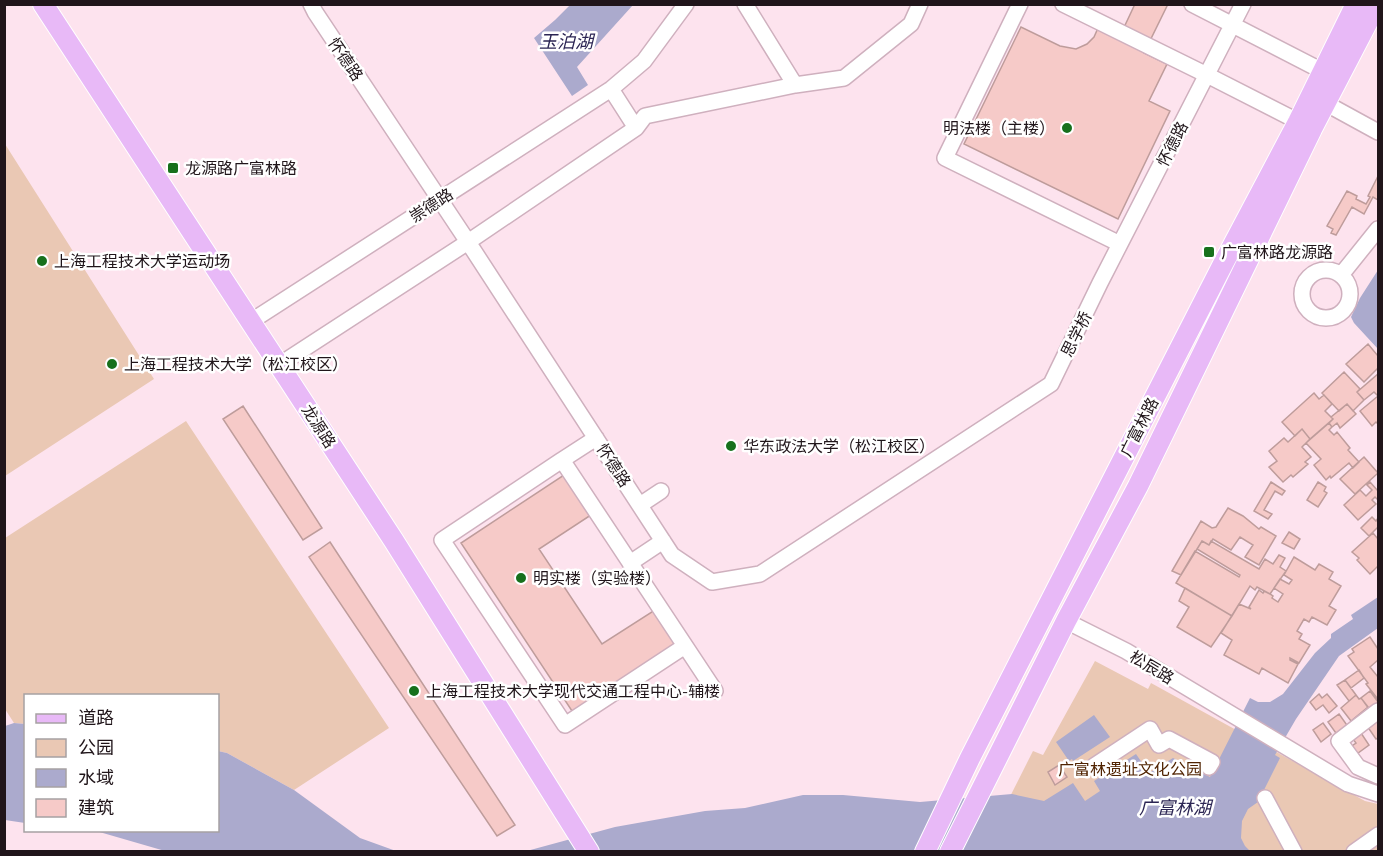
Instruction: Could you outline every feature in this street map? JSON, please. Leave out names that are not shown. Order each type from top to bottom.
[{"type":"main road","name":"龙源路","points":[[43,4],[394,541],[589,852]]},
{"type":"main road","name":"广富林路","points":[[950,852],[1066,621],[1138,486],[1330,75],[1356,4]]},
{"type":"main road","name":"广富林路","points":[[925,852],[970,758],[1224,262],[1305,125],[1325,104],[1330,75],[1377,4]]},
{"type":"street","name":"怀德路","points":[[312,4],[315,12],[672,555],[712,582],[760,574],[1051,384]]},
{"type":"street","name":"崇德路","points":[[250,322],[611,89],[644,61],[686,4]]},
{"type":"street","points":[[745,4],[795,85]]},
{"type":"street","points":[[279,365],[468,242],[636,128],[645,116],[795,85],[844,78],[911,24],[920,4]]},
{"type":"street","points":[[1020,4],[945,158],[1120,244]]},
{"type":"street","points":[[1063,4],[1305,125]]},
{"type":"street","points":[[1192,4],[1330,75]]},
{"type":"street","name":"怀德路","points":[[1100,283],[1243,4]]},
{"type":"street","points":[[611,89],[636,128]]},
{"type":"street","points":[[1325,104],[1378,132]]},
{"type":"street","points":[[1341,275],[1378,229]]},
{"type":"street","name":"思学桥","points":[[1051,384],[1100,283]]},
{"type":"street","points":[[596,438],[442,540],[565,725],[685,646]]},
{"type":"street","points":[[562,460],[715,691]]},
{"type":"street","points":[[640,505],[661,491]]},
{"type":"street","points":[[630,563],[663,541]]},
{"type":"street","name":"松辰路","points":[[1066,621],[1126,651],[1348,784],[1378,794]]},
{"type":"street","points":[[1378,711],[1339,741],[1358,767],[1378,776]]},
{"type":"street","points":[[1094,765],[1150,729],[1159,745],[1169,739],[1212,762],[1209,767]]},
{"type":"street","points":[[1265,798],[1294,852]]},
{"type":"street","points":[[1354,852],[1378,835]]},
{"type":"green space","name":"上海工程技术大学运动场","points":[[5,144],[154,379],[4,476]]},
{"type":"green space","points":[[186,421],[389,728],[294,790],[227,753],[219,751],[219,694],[24,694],[24,724],[14,723],[5,709],[5,538]]},
{"type":"green space","name":"广富林遗址文化公园","points":[[1095,661],[1148,689],[1151,683],[1365,801],[1378,804],[1378,851],[982,852],[1033,751],[1043,755]]},
{"type":"water","name":"玉泊湖","points":[[570,5],[633,5],[577,67],[588,85],[572,96],[534,38]]},
{"type":"water","points":[[1378,270],[1378,349],[1351,317]]},
{"type":"water","name":"广富林湖","points":[[1378,597],[1378,628],[1339,656],[1296,719],[1275,755],[1280,758],[1258,802],[1248,809],[1242,821],[1241,838],[1250,851],[523,852],[615,827],[705,811],[745,808],[803,795],[843,795],[920,802],[1012,794],[1044,801],[1073,783],[1085,801],[1100,791],[1094,781],[1136,754],[1149,773],[1173,758],[1210,777],[1250,698],[1258,702],[1270,702],[1283,694],[1315,653],[1331,638],[1331,634],[1353,619],[1351,615]]},
{"type":"water","points":[[1094,715],[1110,737],[1073,761],[1072,759],[1069,761],[1056,742]]},
{"type":"water","points":[[14,723],[24,724],[24,823],[5,820],[5,726]]},
{"type":"water","points":[[219,751],[227,753],[294,790],[360,838],[396,851],[165,851],[99,832],[219,832]]},
{"type":"building","name":"明法楼（主楼）","points":[[1135,4],[1168,4],[1144,53],[1167,64],[1149,101],[1170,111],[1118,219],[964,144],[1021,27],[1060,46],[1076,49],[1087,44],[1094,37],[1098,28],[1119,38]]},
{"type":"building","points":[[1378,176],[1378,200],[1373,197],[1364,214],[1352,207],[1336,235],[1331,233],[1333,229],[1327,226],[1347,191],[1366,204]]},
{"type":"building","points":[[1368,344],[1378,356],[1378,368],[1364,382],[1346,364]]},
{"type":"building","points":[[1344,372],[1360,389],[1357,392],[1364,400],[1353,411],[1347,404],[1339,411],[1322,393]]},
{"type":"building","points":[[1378,374],[1378,396],[1374,392],[1364,400],[1357,392]]},
{"type":"building","points":[[1314,393],[1319,399],[1324,395],[1332,404],[1325,411],[1333,419],[1310,439],[1302,429],[1295,436],[1282,422]]},
{"type":"building","points":[[1378,396],[1378,424],[1376,422],[1372,426],[1360,411]]},
{"type":"building","points":[[1347,404],[1356,414],[1340,428],[1337,423],[1332,427],[1329,423],[1333,419],[1331,417]]},
{"type":"building","points":[[243,406],[322,528],[303,540],[223,419]]},
{"type":"building","points":[[1329,423],[1332,427],[1329,430],[1334,435],[1337,432],[1359,462],[1353,468],[1349,463],[1326,480],[1314,465],[1321,459],[1306,443]]},
{"type":"building","points":[[1302,429],[1310,439],[1302,447],[1311,457],[1305,462],[1308,464],[1283,482],[1269,467],[1277,461],[1269,451],[1284,438],[1288,442]]},
{"type":"building","points":[[1364,457],[1378,473],[1355,494],[1340,479]]},
{"type":"building","name":"明实楼（实验楼）","points":[[567,473],[594,513],[539,549],[602,644],[658,608],[681,643],[574,714],[461,543]]},
{"type":"building","points":[[1271,482],[1285,491],[1282,495],[1275,491],[1264,510],[1272,514],[1268,519],[1254,511]]},
{"type":"building","points":[[1318,482],[1326,487],[1324,491],[1327,493],[1318,507],[1307,500]]},
{"type":"building","points":[[1370,482],[1378,491],[1378,500],[1375,497],[1372,500],[1376,504],[1358,520],[1344,505],[1360,490],[1366,496],[1372,490],[1367,485]]},
{"type":"building","points":[[1228,508],[1259,529],[1261,527],[1276,536],[1259,565],[1245,557],[1253,545],[1240,537],[1231,550],[1213,539],[1209,545],[1202,541],[1181,575],[1172,571],[1201,521],[1212,528],[1216,527]]},
{"type":"building","points":[[1372,517],[1376,521],[1378,518],[1378,527],[1369,536],[1361,528]]},
{"type":"building","points":[[1289,532],[1300,539],[1294,549],[1282,543]]},
{"type":"building","points":[[1373,533],[1378,539],[1378,566],[1370,574],[1352,552]]},
{"type":"building","points":[[1202,541],[1209,545],[1211,541],[1259,569],[1265,559],[1273,564],[1279,555],[1285,558],[1280,567],[1286,571],[1270,594],[1257,587],[1255,590],[1250,586],[1232,616],[1176,583],[1195,551],[1239,577],[1240,575],[1197,549]]},
{"type":"building","name":"上海工程技术大学现代交通工程中心-辅楼","points":[[330,542],[515,825],[497,836],[309,557]]},
{"type":"building","points":[[1294,557],[1315,570],[1319,564],[1333,572],[1329,579],[1341,586],[1329,606],[1336,610],[1327,625],[1312,617],[1309,622],[1304,619],[1297,631],[1302,634],[1299,639],[1310,645],[1299,663],[1290,658],[1298,664],[1288,683],[1262,668],[1259,674],[1224,655],[1232,640],[1221,633],[1239,604],[1251,609],[1249,607],[1259,590],[1270,594],[1278,602],[1283,594],[1274,588],[1280,579],[1289,584],[1292,580],[1284,575]]},
{"type":"building","points":[[1185,588],[1232,616],[1211,647],[1177,627],[1189,607],[1179,601]]},
{"type":"building","points":[[1370,637],[1378,649],[1378,660],[1370,667],[1378,677],[1377,698],[1348,656],[1354,652],[1352,649]]},
{"type":"building","points":[[1359,670],[1364,678],[1351,688],[1345,680]]},
{"type":"building","points":[[1345,680],[1356,695],[1349,701],[1337,685]]},
{"type":"building","points":[[1370,691],[1378,702],[1369,709],[1361,698]]},
{"type":"building","points":[[1319,694],[1322,698],[1327,694],[1337,706],[1329,713],[1323,705],[1316,710],[1310,702]]},
{"type":"building","points":[[1356,695],[1368,707],[1351,721],[1341,708]]},
{"type":"building","points":[[1339,714],[1349,728],[1338,736],[1328,722]]},
{"type":"building","points":[[1378,720],[1378,738],[1376,739],[1365,723]]},
{"type":"building","points":[[1323,723],[1331,734],[1321,742],[1313,730]]},
{"type":"building","points":[[1361,733],[1369,745],[1354,756],[1349,748],[1356,743],[1353,739]]},
{"type":"building","points":[[1059,765],[1067,777],[1055,785],[1048,772]]},
{"type":"place","name":"明法楼（主楼）","points":[[1067,128]]},
{"type":"place","name":"龙源路广富林路","points":[[173,168]]},
{"type":"place","name":"广富林路龙源路","points":[[1209,252]]},
{"type":"place","name":"上海工程技术大学运动场","points":[[42,261]]},
{"type":"place","name":"上海工程技术大学（松江校区）","points":[[112,364]]},
{"type":"place","name":"华东政法大学（松江校区）","points":[[731,446]]},
{"type":"place","name":"明实楼（实验楼）","points":[[521,578]]},
{"type":"place","name":"上海工程技术大学现代交通工程中心-辅楼","points":[[414,691]]}]
